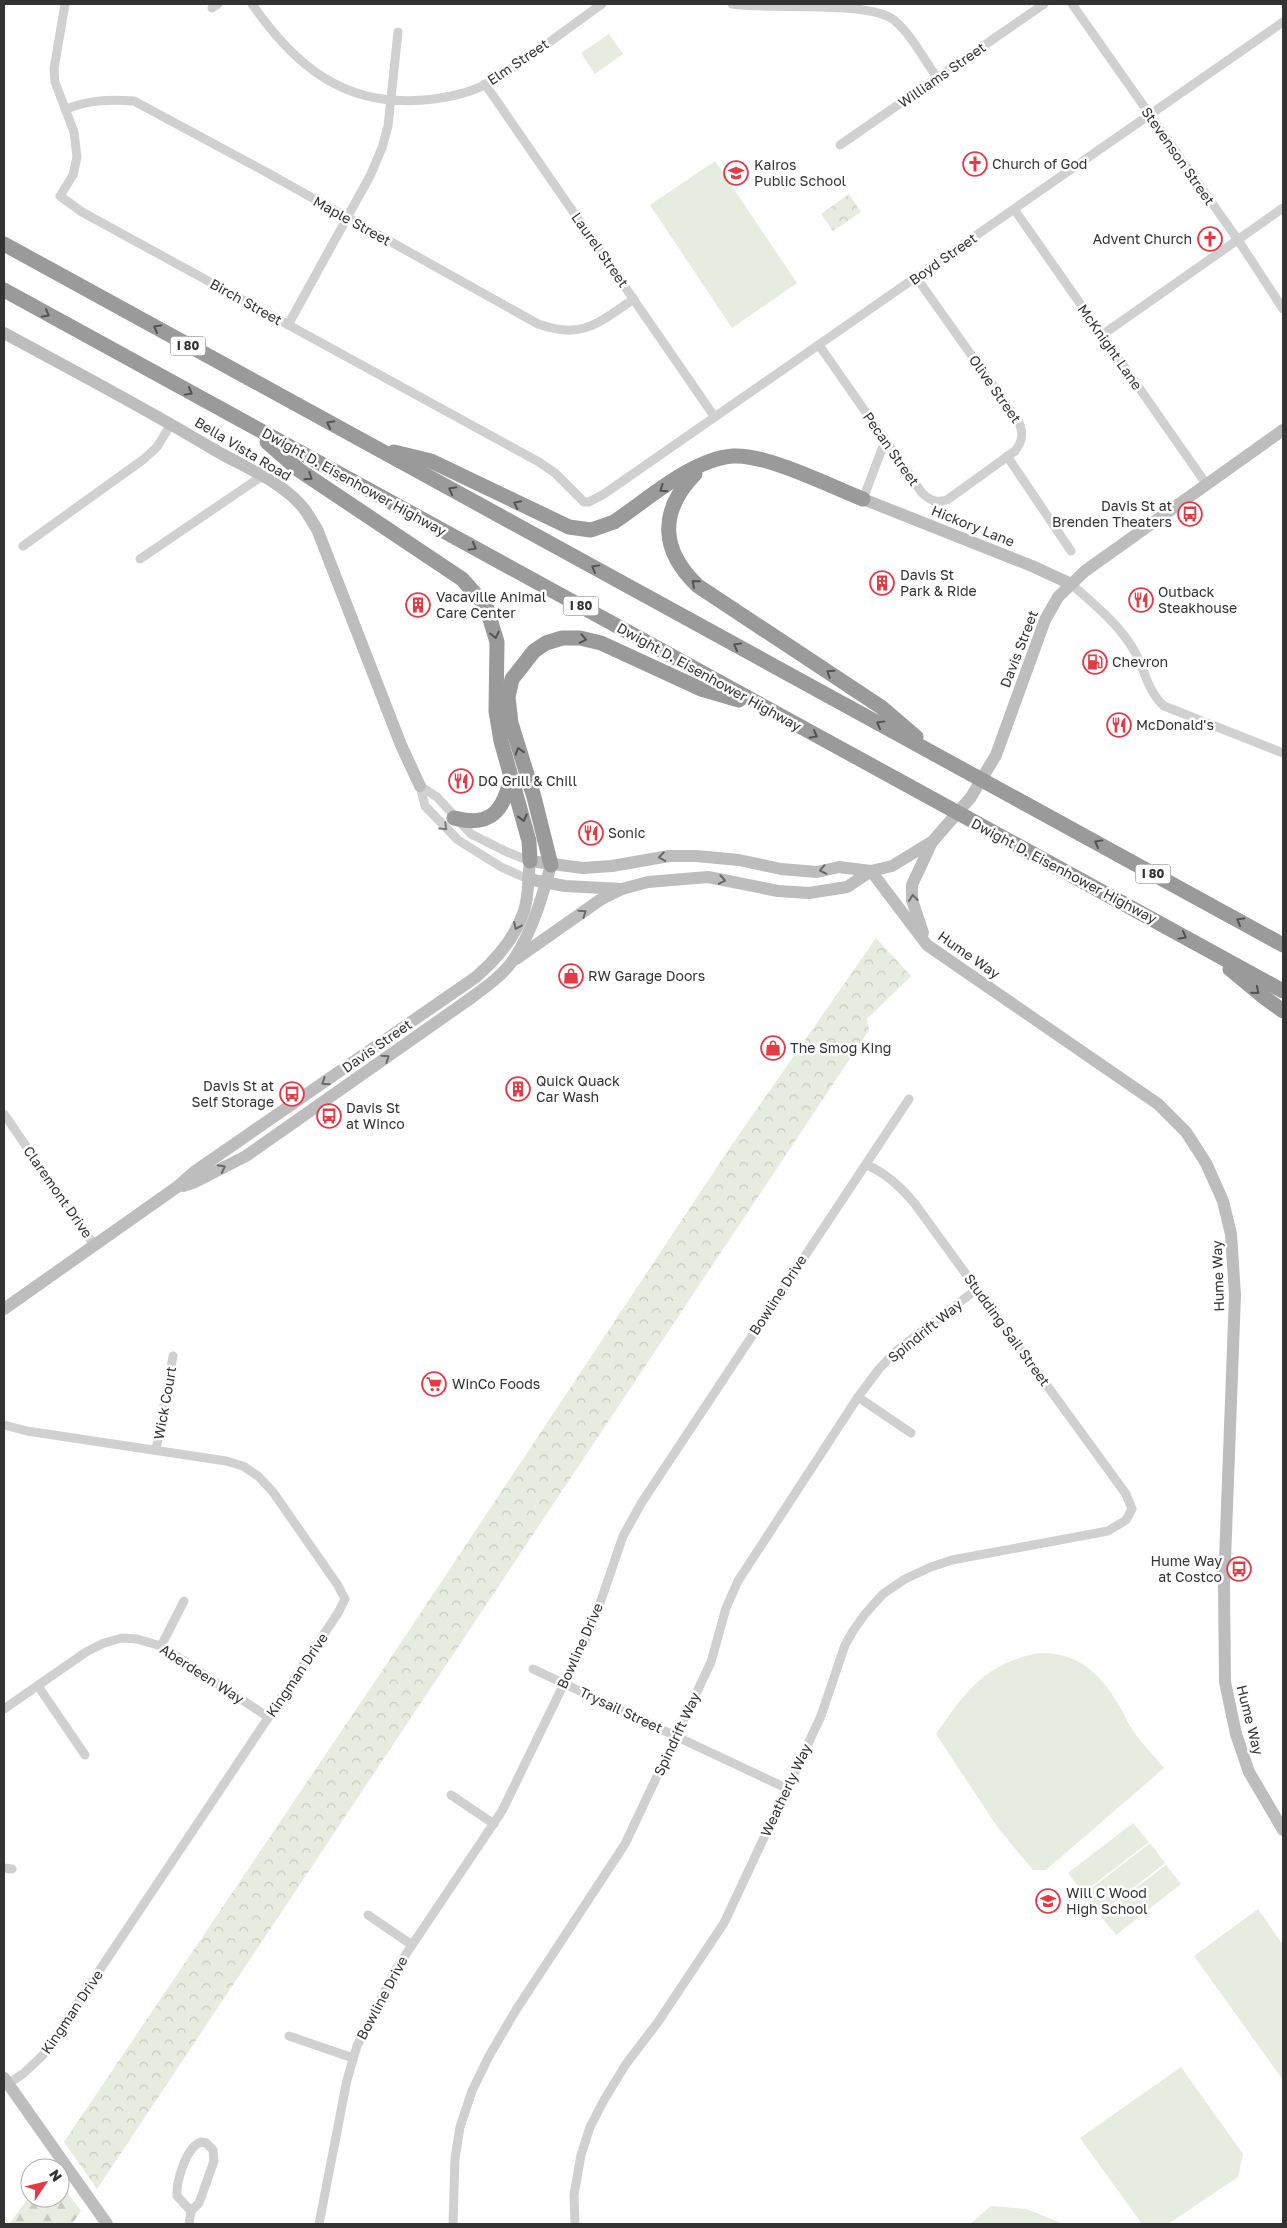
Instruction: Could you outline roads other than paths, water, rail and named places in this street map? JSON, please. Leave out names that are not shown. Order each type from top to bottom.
[{"type":"highway","name":"I 80","points":[[4,244],[1283,945]]},
{"type":"highway","name":"Dwight D. Eisenhower Highway","points":[[4,290],[1283,991]]},
{"type":"highway","points":[[246,423],[299,470],[462,579],[486,606],[497,642],[496,711],[511,777],[529,841],[530,861]]},
{"type":"highway","points":[[372,447],[431,461],[551,520],[569,527],[585,530],[602,528],[614,522],[689,471],[704,464],[733,456],[760,460],[863,499]]},
{"type":"highway","points":[[704,464],[684,486],[674,503],[669,519],[669,538],[674,558],[684,572],[698,586],[882,707],[938,756]]},
{"type":"highway","points":[[551,864],[534,797],[511,723],[508,698],[512,679],[534,651],[546,643],[562,638],[580,638],[609,647],[701,689],[762,706]]},
{"type":"highway","points":[[454,818],[473,821],[490,816],[500,808],[507,797],[511,777]]},
{"type":"highway","points":[[1206,948],[1283,1011]]},
{"type":"street","name":"Birch Street","points":[[65,4],[54,69],[56,82],[74,132],[77,157],[73,175],[60,196],[82,212],[539,462],[556,474],[584,502],[589,502],[602,495]]},
{"type":"street","name":"Elm Street","points":[[252,4],[267,26],[293,56],[318,74],[346,89],[375,98],[405,101],[436,99],[460,94],[485,84],[602,4]]},
{"type":"street","points":[[732,4],[855,9],[885,14],[903,28],[938,78]]},
{"type":"street","name":"Williams Street","points":[[840,145],[1044,4]]},
{"type":"street","name":"Stevenson Street","points":[[1072,4],[1238,240],[1283,309]]},
{"type":"street","name":"Boyd Street","points":[[602,495],[1283,22]]},
{"type":"street","points":[[288,325],[370,176],[382,148],[388,126],[398,32]]},
{"type":"street","name":"Laurel Street","points":[[485,84],[714,416]]},
{"type":"street","name":"Maple Street","points":[[66,109],[92,101],[110,99],[134,101],[266,172],[347,219],[493,297],[538,324],[555,330],[572,332],[585,329],[634,299]]},
{"type":"street","points":[[1102,336],[1283,208]]},
{"type":"street","name":"McKnight Lane","points":[[1014,209],[1206,485]]},
{"type":"street","name":"Olive Street","points":[[916,277],[1021,426],[1022,441],[1007,456]]},
{"type":"street","name":"Bella Vista Road","points":[[4,333],[262,476],[287,493],[304,509],[317,529],[401,745],[420,786],[424,806],[458,840],[501,867],[528,879]]},
{"type":"street","name":"Pecan Street","points":[[819,345],[922,494],[930,500],[938,502],[947,500],[1007,456]]},
{"type":"street","points":[[23,546],[144,459],[157,447],[171,424]]},
{"type":"street","name":"Davis Street","points":[[528,879],[546,883],[622,889],[648,882],[708,877],[778,891],[809,893],[847,887],[871,871],[892,866],[933,841],[971,797],[996,755],[1045,620],[1058,597],[1085,571],[1283,430]]},
{"type":"street","points":[[863,499],[885,441]]},
{"type":"street","points":[[1007,456],[1072,551]]},
{"type":"street","points":[[140,559],[262,476]]},
{"type":"street","name":"Hickory Lane","points":[[863,499],[1032,566],[1071,584]]},
{"type":"street","points":[[1071,584],[1106,615],[1126,638],[1135,653],[1151,691],[1164,706],[1283,753]]},
{"type":"street","name":"Bella Vista Road","points":[[420,786],[437,797],[454,818],[471,834],[488,844],[530,861]]},
{"type":"street","points":[[927,945],[912,900],[912,886],[933,841]]},
{"type":"street","name":"Davis Street","points":[[4,1309],[178,1188],[194,1172],[482,972],[512,938],[524,910],[530,861],[583,868],[612,866],[670,856],[739,860],[781,870],[817,872],[839,866],[871,871]]},
{"type":"street","name":"Davis Street","points":[[178,1188],[195,1182],[246,1156],[471,998],[514,960],[533,923],[551,864]]},
{"type":"street","name":"Hume Way","points":[[871,871],[927,945],[1158,1104],[1186,1132],[1197,1148],[1206,1162],[1223,1201],[1231,1234],[1235,1295],[1224,1586],[1225,1682],[1236,1734],[1249,1772],[1283,1830]]},
{"type":"street","points":[[514,960],[600,900],[622,889]]},
{"type":"street","name":"Bowline Drive","points":[[319,2224],[347,2080],[353,2058],[372,2014],[412,1945],[502,1811],[593,1624],[623,1536],[642,1502],[909,1099]]},
{"type":"street","name":"Claremont Drive","points":[[4,1114],[94,1245]]},
{"type":"street","name":"Studding Sail Street","points":[[867,1164],[881,1170],[905,1191],[1126,1494],[1132,1509]]},
{"type":"street","name":"Spindrift Way","points":[[453,2224],[455,2158],[460,2127],[472,2091],[489,2056],[516,2010],[625,1844],[710,1662],[726,1608],[738,1580],[858,1397],[879,1369],[896,1352],[977,1289]]},
{"type":"street","name":"Wick Court","points":[[156,1450],[173,1356]]},
{"type":"street","points":[[858,1397],[911,1433]]},
{"type":"street","name":"Kingman Drive","points":[[4,1425],[27,1431],[226,1461],[243,1466],[258,1476],[273,1492],[345,1599],[338,1613],[43,2055],[6,2081]]},
{"type":"street","name":"Weatherly Way","points":[[575,2224],[574,2195],[581,2155],[590,2127],[626,2064],[658,2022],[724,1923],[820,1716],[845,1645],[865,1614],[883,1594],[905,1579],[931,1566],[952,1560],[1108,1530],[1126,1520],[1132,1509]]},
{"type":"street","points":[[161,1646],[184,1601]]},
{"type":"street","name":"Aberdeen Way","points":[[4,1709],[86,1652],[104,1643],[122,1638],[137,1639],[161,1646],[268,1717]]},
{"type":"street","name":"Trysail Street","points":[[533,1668],[786,1788]]},
{"type":"street","points":[[38,1686],[85,1755]]},
{"type":"street","points":[[451,1795],[494,1824]]},
{"type":"street","points":[[368,1916],[412,1945]]},
{"type":"street","points":[[289,2036],[353,2058]]},
{"type":"street","points":[[6,2081],[107,2224]]},
{"type":"street","points":[[188,2224],[191,2211],[199,2203],[214,2161],[213,2150],[206,2143],[201,2142],[192,2147],[177,2185],[177,2196],[191,2211]]},
{"type":"place","name":"Church of God","points":[[975,164]]},
{"type":"place","name":"Kairos Public School","points":[[736,173]]},
{"type":"place","name":"Advent Church","points":[[1210,239]]},
{"type":"place","name":"Davis St at Brenden Theaters","points":[[1190,514]]},
{"type":"place","name":"Davis St Park & Ride","points":[[882,583]]},
{"type":"place","name":"Outback Steakhouse","points":[[1141,600]]},
{"type":"place","name":"Vacaville Animal Care Center","points":[[418,605]]},
{"type":"place","name":"Chevron","points":[[1095,662]]},
{"type":"place","name":"McDonald's","points":[[1119,725]]},
{"type":"place","name":"DQ Grill & Chill","points":[[461,781]]},
{"type":"place","name":"Sonic","points":[[591,833]]},
{"type":"place","name":"RW Garage Doors","points":[[571,976]]},
{"type":"place","name":"The Smog King","points":[[773,1048]]},
{"type":"place","name":"Quick Quack Car Wash","points":[[518,1089]]},
{"type":"place","name":"Davis St at Self Storage","points":[[292,1094]]},
{"type":"place","name":"Davis St at Winco","points":[[329,1116]]},
{"type":"place","name":"WinCo Foods","points":[[434,1384]]},
{"type":"place","name":"Hume Way at Costco","points":[[1239,1569]]},
{"type":"place","name":"Will C Wood High School","points":[[1048,1901]]}]
